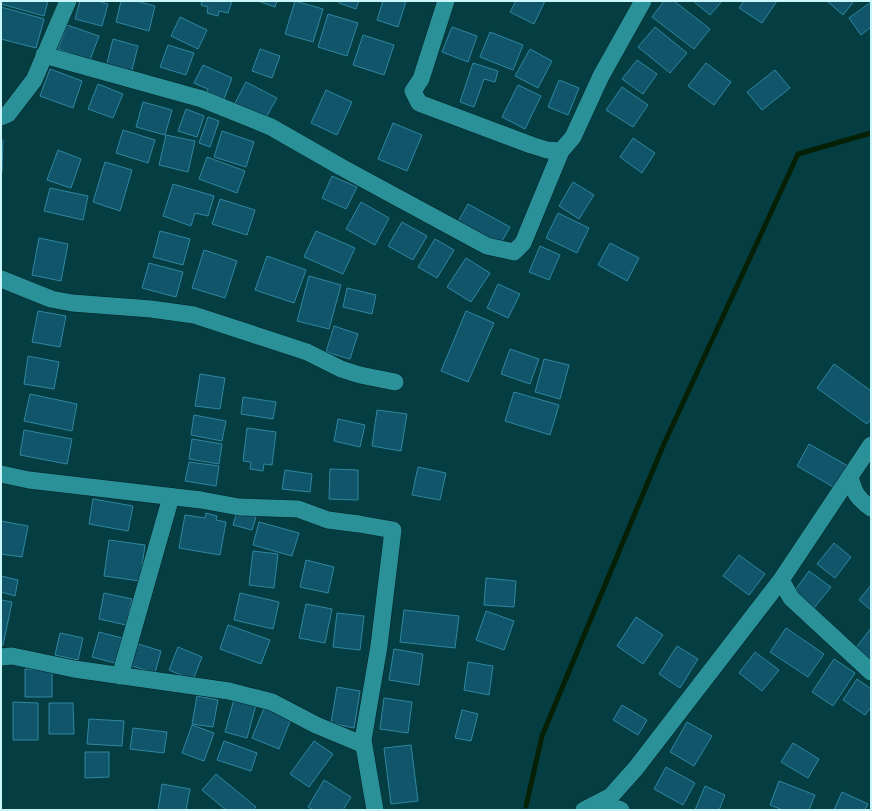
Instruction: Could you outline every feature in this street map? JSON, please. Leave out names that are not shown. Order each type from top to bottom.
[{"type":"street","points":[[1,117],[8,114],[34,80],[68,1]]},
{"type":"street","points":[[446,1],[421,78],[413,91],[419,103],[531,145],[547,150],[561,151]]},
{"type":"street","points":[[44,55],[202,99],[271,127],[341,168],[487,246],[514,252],[523,244],[561,151],[573,137],[602,76],[643,1]]},
{"type":"street","points":[[1,279],[51,299],[72,303],[151,309],[194,315],[307,352],[353,373],[395,382]]},
{"type":"street","points":[[584,810],[611,796],[636,768],[781,580],[871,445]]},
{"type":"street","points":[[1,474],[29,480],[201,500],[239,507],[298,509],[328,520],[393,530],[379,646],[363,740],[375,810]]},
{"type":"street","points":[[850,476],[856,496],[871,508]]},
{"type":"street","points":[[120,676],[171,497]]},
{"type":"street","points":[[781,580],[791,598],[871,672]]},
{"type":"street","points":[[1,657],[12,656],[120,676],[229,690],[272,702],[316,725],[364,745]]},
{"type":"street","points":[[600,802],[621,810]]},
{"type":"building","points":[[1,1],[48,1],[44,16],[1,4]]},
{"type":"building","points":[[80,1],[98,1],[108,4],[102,26],[75,19]]},
{"type":"building","points":[[121,1],[136,1],[155,6],[149,31],[116,22]]},
{"type":"building","points":[[202,1],[232,1],[228,13],[219,11],[218,16],[207,13],[208,7],[201,5]]},
{"type":"building","points":[[258,1],[277,1],[275,7]]},
{"type":"building","points":[[295,1],[323,9],[313,42],[285,34]]},
{"type":"building","points":[[339,1],[359,1],[356,9],[339,3]]},
{"type":"building","points":[[383,1],[406,1],[398,27],[377,20]]},
{"type":"building","points":[[516,1],[545,1],[534,24],[510,12]]},
{"type":"building","points":[[664,1],[674,1],[710,29],[694,49],[652,17]]},
{"type":"building","points":[[693,1],[722,1],[710,15]]},
{"type":"building","points":[[744,1],[777,1],[762,23],[739,8]]},
{"type":"building","points":[[827,1],[854,1],[843,15]]},
{"type":"building","points":[[871,2],[871,27],[861,35],[849,18]]},
{"type":"building","points":[[1,7],[44,19],[36,48],[1,39]]},
{"type":"building","points":[[328,14],[358,23],[347,56],[318,47]]},
{"type":"building","points":[[180,17],[207,30],[198,49],[171,36]]},
{"type":"building","points":[[67,25],[99,36],[90,60],[58,49]]},
{"type":"building","points":[[452,27],[477,36],[468,62],[442,52]]},
{"type":"building","points":[[655,27],[687,53],[670,73],[638,47]]},
{"type":"building","points":[[490,32],[523,45],[513,70],[480,57]]},
{"type":"building","points":[[363,35],[394,45],[384,75],[353,65]]},
{"type":"building","points":[[113,39],[138,46],[131,74],[106,67]]},
{"type":"building","points":[[168,45],[194,53],[186,75],[160,67]]},
{"type":"building","points":[[260,49],[280,56],[272,78],[252,71]]},
{"type":"building","points":[[530,49],[552,61],[538,88],[515,76]]},
{"type":"building","points":[[637,60],[657,74],[643,94],[622,79]]},
{"type":"building","points":[[473,63],[498,71],[495,82],[484,79],[474,107],[460,102]]},
{"type":"building","points":[[706,63],[731,82],[714,105],[688,86]]},
{"type":"building","points":[[203,65],[232,78],[224,99],[207,93],[208,89],[194,83]]},
{"type":"building","points":[[50,69],[82,81],[73,108],[40,96]]},
{"type":"building","points":[[775,70],[790,88],[762,110],[747,92]]},
{"type":"building","points":[[559,80],[579,88],[568,115],[548,107]]},
{"type":"building","points":[[246,82],[277,98],[264,121],[234,105]]},
{"type":"building","points":[[98,84],[123,94],[113,118],[88,109]]},
{"type":"building","points":[[518,85],[541,96],[525,129],[502,117]]},
{"type":"building","points":[[622,87],[648,105],[633,127],[606,110]]},
{"type":"building","points":[[326,90],[352,102],[337,135],[311,123]]},
{"type":"building","points":[[143,102],[172,110],[165,135],[136,127]]},
{"type":"building","points":[[186,109],[204,116],[197,137],[178,131]]},
{"type":"building","points":[[208,117],[219,121],[210,147],[199,143]]},
{"type":"building","points":[[393,123],[422,135],[407,171],[378,159]]},
{"type":"building","points":[[123,130],[155,140],[148,163],[116,153]]},
{"type":"building","points":[[222,131],[254,142],[246,167],[214,157]]},
{"type":"building","points":[[166,135],[195,141],[188,172],[159,165]]},
{"type":"building","points":[[633,138],[655,153],[642,173],[620,157]]},
{"type":"building","points":[[1,140],[3,140],[2,172],[1,172]]},
{"type":"building","points":[[58,150],[81,159],[71,188],[47,180]]},
{"type":"building","points":[[207,157],[245,171],[237,193],[199,179]]},
{"type":"building","points":[[105,162],[132,170],[120,211],[93,202]]},
{"type":"building","points":[[332,176],[357,187],[346,209],[322,198]]},
{"type":"building","points":[[573,182],[594,195],[579,219],[559,206]]},
{"type":"building","points":[[173,184],[214,196],[208,216],[195,213],[191,226],[163,216]]},
{"type":"building","points":[[50,188],[88,196],[83,220],[44,211]]},
{"type":"building","points":[[220,199],[255,210],[247,235],[212,224]]},
{"type":"building","points":[[361,202],[389,218],[375,245],[346,229]]},
{"type":"building","points":[[468,204],[510,227],[498,248],[456,225]]},
{"type":"building","points":[[558,213],[589,228],[577,253],[546,238]]},
{"type":"building","points":[[402,222],[427,236],[413,260],[388,246]]},
{"type":"building","points":[[160,231],[190,239],[183,265],[153,257]]},
{"type":"building","points":[[316,231],[355,248],[343,274],[304,257]]},
{"type":"building","points":[[39,238],[68,244],[61,281],[32,275]]},
{"type":"building","points":[[435,239],[454,250],[437,278],[418,267]]},
{"type":"building","points":[[610,243],[639,258],[627,281],[598,265]]},
{"type":"building","points":[[540,246],[560,255],[549,280],[529,272]]},
{"type":"building","points":[[204,250],[237,261],[225,298],[192,288]]},
{"type":"building","points":[[267,256],[306,270],[294,303],[255,290]]},
{"type":"building","points":[[466,258],[490,273],[471,302],[447,287]]},
{"type":"building","points":[[149,263],[183,272],[176,297],[142,288]]},
{"type":"building","points":[[309,276],[341,285],[329,329],[297,321]]},
{"type":"building","points":[[498,284],[520,294],[508,318],[487,308]]},
{"type":"building","points":[[347,288],[376,295],[372,314],[343,307]]},
{"type":"building","points":[[38,311],[66,316],[60,347],[32,342]]},
{"type":"building","points":[[466,311],[494,323],[468,382],[441,371]]},
{"type":"building","points":[[334,326],[358,334],[350,359],[326,352]]},
{"type":"building","points":[[510,349],[539,359],[530,384],[501,374]]},
{"type":"building","points":[[28,356],[59,362],[54,389],[24,384]]},
{"type":"building","points":[[544,359],[569,365],[560,399],[535,392]]},
{"type":"building","points":[[834,364],[871,391],[871,419],[867,424],[817,388]]},
{"type":"building","points":[[200,374],[225,378],[220,409],[195,406]]},
{"type":"building","points":[[514,392],[559,405],[550,435],[505,421]]},
{"type":"building","points":[[30,394],[77,404],[72,431],[24,421]]},
{"type":"building","points":[[243,397],[276,402],[273,419],[241,414]]},
{"type":"building","points":[[377,410],[407,414],[401,451],[372,446]]},
{"type":"building","points":[[194,415],[226,421],[222,441],[191,435]]},
{"type":"building","points":[[338,419],[365,425],[360,447],[334,441]]},
{"type":"building","points":[[247,428],[276,432],[272,465],[264,464],[263,471],[250,469],[251,462],[243,461]]},
{"type":"building","points":[[24,430],[72,439],[67,464],[20,455]]},
{"type":"building","points":[[192,439],[222,444],[219,464],[189,459]]},
{"type":"building","points":[[809,444],[848,466],[835,488],[797,466]]},
{"type":"building","points":[[189,462],[219,466],[216,486],[185,481]]},
{"type":"building","points":[[418,467],[446,473],[440,500],[412,495]]},
{"type":"building","points":[[330,469],[358,470],[358,500],[329,499]]},
{"type":"building","points":[[285,470],[312,474],[310,492],[282,489]]},
{"type":"building","points":[[93,499],[133,506],[128,531],[89,524]]},
{"type":"building","points":[[237,512],[256,517],[252,530],[233,525]]},
{"type":"building","points":[[206,513],[217,516],[216,520],[226,522],[220,555],[179,548],[185,515],[205,518]]},
{"type":"building","points":[[1,521],[28,526],[22,557],[1,554]]},
{"type":"building","points":[[259,522],[299,533],[292,556],[253,545]]},
{"type":"building","points":[[109,540],[145,545],[140,581],[104,576]]},
{"type":"building","points":[[834,543],[851,557],[835,578],[817,564]]},
{"type":"building","points":[[253,551],[278,554],[274,588],[249,585]]},
{"type":"building","points":[[739,555],[765,574],[749,595],[723,576]]},
{"type":"building","points":[[306,560],[334,567],[328,593],[300,587]]},
{"type":"building","points":[[809,571],[831,587],[814,608],[793,593]]},
{"type":"building","points":[[1,576],[18,580],[15,596],[1,592]]},
{"type":"building","points":[[486,578],[516,581],[514,607],[484,605]]},
{"type":"building","points":[[871,585],[871,610],[859,600]]},
{"type":"building","points":[[104,593],[132,599],[126,625],[99,619]]},
{"type":"building","points":[[240,593],[279,602],[273,629],[234,620]]},
{"type":"building","points":[[1,600],[12,602],[3,645],[1,645]]},
{"type":"building","points":[[306,604],[332,609],[325,643],[299,638]]},
{"type":"building","points":[[404,610],[459,616],[455,648],[400,642]]},
{"type":"building","points":[[486,611],[514,621],[504,650],[476,640]]},
{"type":"building","points":[[337,613],[364,616],[360,650],[333,647]]},
{"type":"building","points":[[636,617],[663,635],[643,664],[617,646]]},
{"type":"building","points":[[228,625],[270,640],[261,664],[220,649]]},
{"type":"building","points":[[786,628],[824,654],[808,677],[770,652]]},
{"type":"building","points":[[871,628],[871,661],[855,649]]},
{"type":"building","points":[[99,632],[122,638],[115,663],[92,657]]},
{"type":"building","points":[[60,633],[83,638],[78,660],[55,655]]},
{"type":"building","points":[[135,643],[161,651],[155,673],[129,665]]},
{"type":"building","points":[[677,646],[698,659],[680,688],[659,674]]},
{"type":"building","points":[[178,647],[202,657],[193,680],[169,670]]},
{"type":"building","points":[[394,649],[423,654],[419,685],[389,680]]},
{"type":"building","points":[[755,652],[779,670],[762,691],[739,673]]},
{"type":"building","points":[[834,659],[855,673],[833,706],[812,692]]},
{"type":"building","points":[[468,662],[493,666],[489,695],[464,690]]},
{"type":"building","points":[[25,669],[52,669],[52,697],[25,697]]},
{"type":"building","points":[[857,679],[871,689],[871,707],[865,715],[843,700]]},
{"type":"building","points":[[337,687],[360,691],[354,728],[331,723]]},
{"type":"building","points":[[197,696],[218,700],[213,727],[192,724]]},
{"type":"building","points":[[384,698],[412,702],[408,733],[380,729]]},
{"type":"building","points":[[234,699],[256,705],[247,738],[225,732]]},
{"type":"building","points":[[13,702],[38,703],[38,740],[13,740]]},
{"type":"building","points":[[49,703],[73,703],[74,734],[49,734]]},
{"type":"building","points":[[622,705],[647,720],[638,735],[613,720]]},
{"type":"building","points":[[264,708],[291,719],[279,749],[252,738]]},
{"type":"building","points":[[462,710],[478,714],[471,741],[455,738]]},
{"type":"building","points":[[89,719],[124,721],[122,746],[87,744]]},
{"type":"building","points":[[687,722],[712,736],[694,766],[670,752]]},
{"type":"building","points":[[192,725],[214,733],[204,761],[182,753]]},
{"type":"building","points":[[133,728],[167,732],[164,753],[130,749]]},
{"type":"building","points":[[224,741],[257,753],[251,771],[217,760]]},
{"type":"building","points":[[314,741],[333,754],[309,787],[290,774]]},
{"type":"building","points":[[793,743],[819,759],[808,778],[781,762]]},
{"type":"building","points":[[411,745],[418,801],[391,804],[384,748]]},
{"type":"building","points":[[85,752],[109,752],[109,777],[85,778]]},
{"type":"building","points":[[666,767],[695,783],[683,805],[654,789]]},
{"type":"building","points":[[216,774],[256,807],[253,810],[226,810],[202,790]]},
{"type":"building","points":[[324,780],[351,797],[343,810],[313,810],[308,807]]},
{"type":"building","points":[[779,781],[815,795],[809,810],[783,810],[770,805]]},
{"type":"building","points":[[162,784],[190,789],[186,810],[158,810]]},
{"type":"building","points":[[705,786],[725,795],[719,810],[695,810]]},
{"type":"building","points":[[842,792],[868,804],[865,810],[834,810]]},
{"type":"waterway","points":[[526,806],[542,736],[663,446],[798,154],[871,133]]}]
